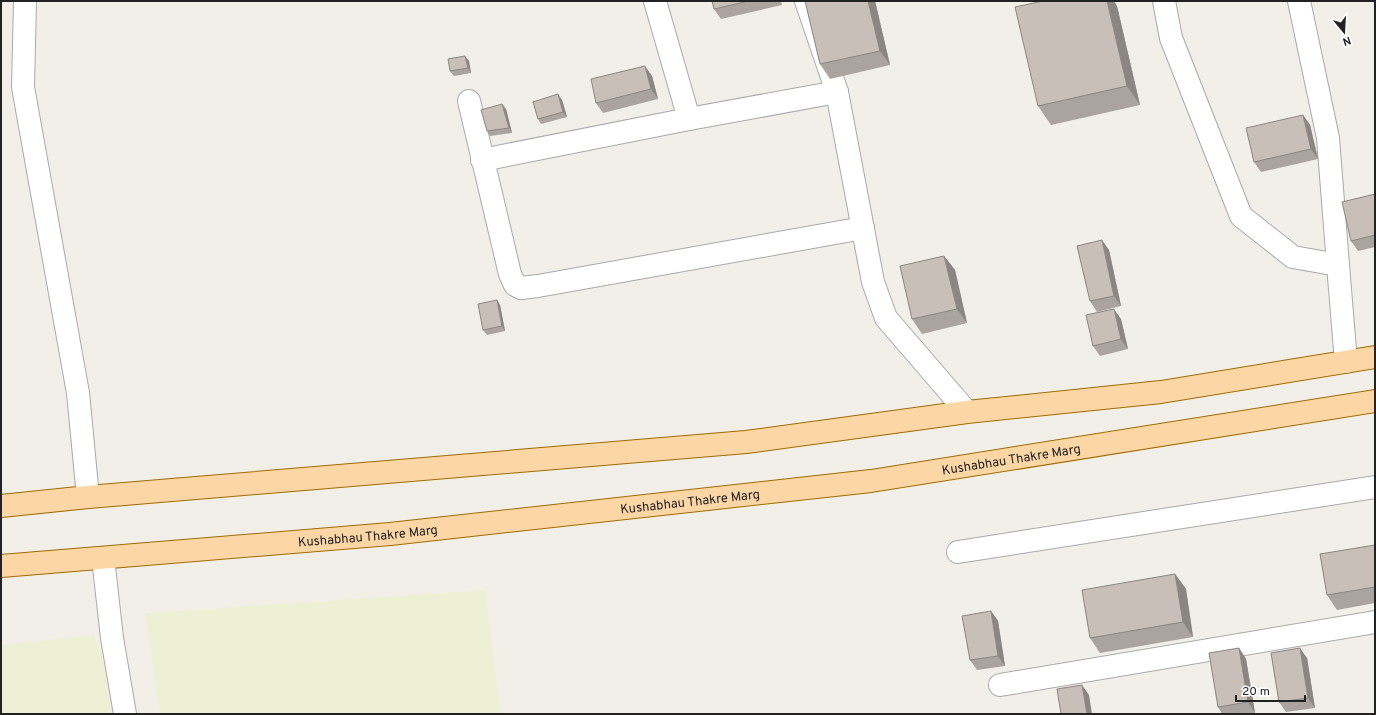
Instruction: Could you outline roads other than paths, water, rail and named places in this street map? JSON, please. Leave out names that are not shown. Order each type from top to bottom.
[{"type":"main road","points":[[1,506],[88,497],[746,442],[966,412],[1161,392],[1375,357]]},
{"type":"main road","name":"Kushabhau Thakre Marg","points":[[1,566],[390,534],[871,481],[1375,401]]},
{"type":"street","points":[[25,1],[23,87],[78,393],[88,497]]},
{"type":"street","points":[[656,1],[689,119]]},
{"type":"street","points":[[806,1],[837,92],[873,282],[886,318],[966,412]]},
{"type":"street","points":[[1164,1],[1171,38],[1241,216],[1293,257],[1338,265]]},
{"type":"street","points":[[1299,1],[1328,138],[1346,362]]},
{"type":"street","points":[[482,160],[689,119],[837,92]]},
{"type":"street","points":[[469,101],[510,274],[514,285],[521,288],[863,228]]},
{"type":"street","points":[[958,552],[1375,487]]},
{"type":"street","points":[[102,558],[112,638],[125,714]]},
{"type":"street","points":[[1000,685],[1375,622]]}]
